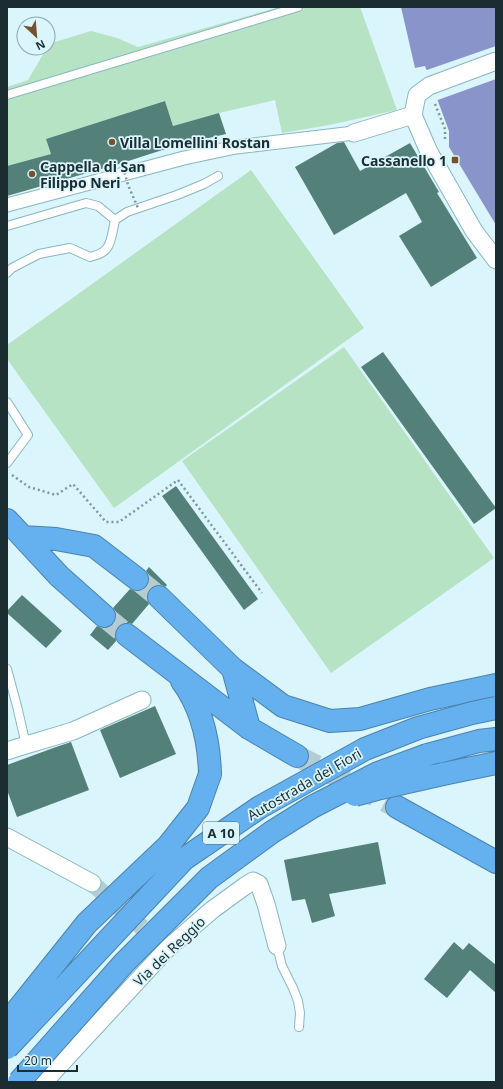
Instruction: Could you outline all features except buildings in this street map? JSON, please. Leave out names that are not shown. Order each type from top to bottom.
[{"type":"highway","points":[[7,520],[59,576],[104,616]]},
{"type":"highway","points":[[23,537],[56,539],[94,546],[137,579]]},
{"type":"highway","points":[[159,596],[233,669],[283,706],[330,721],[360,719],[430,699],[496,685]]},
{"type":"highway","points":[[127,635],[249,728],[297,756]]},
{"type":"highway","points":[[233,669],[249,728]]},
{"type":"highway","points":[[7,1023],[88,923],[168,846],[198,808],[210,774],[204,728],[192,698],[174,670]]},
{"type":"highway","name":"Autostrada dei Fiori","points":[[7,1048],[184,859],[260,806],[364,749],[418,728],[496,708]]},
{"type":"highway","name":"Autostrada dei Fiori","points":[[19,1082],[124,963],[209,878],[272,832],[312,807],[378,773],[427,755],[479,741],[496,739]]},
{"type":"highway","points":[[312,807],[381,788],[496,763]]},
{"type":"highway","points":[[396,807],[496,862]]},
{"type":"street","points":[[496,61],[432,94],[418,95],[413,115],[429,152],[444,179],[474,231],[496,260]]},
{"type":"street","points":[[7,205],[184,158],[236,147],[354,133],[413,115]]},
{"type":"street","points":[[7,751],[73,731],[142,700]]},
{"type":"street","points":[[7,837],[92,883]]},
{"type":"street","name":"Via dei Reggio","points":[[44,1082],[167,949],[212,910],[253,881],[259,884],[277,946]]},
{"type":"lane","points":[[7,96],[298,7]]},
{"type":"lane","points":[[7,273],[12,268],[39,254],[70,248],[90,257],[100,254],[108,248],[115,220],[127,212],[178,195],[204,184],[218,176]]},
{"type":"lane","points":[[7,226],[86,203],[98,206],[115,220]]},
{"type":"lane","points":[[7,402],[28,435],[7,463]]},
{"type":"lane","points":[[7,669],[18,706],[26,745]]},
{"type":"lane","points":[[277,946],[282,966],[294,988],[298,1001],[300,1013],[298,1027]]},
{"type":"path","points":[[432,94],[444,129],[445,141],[442,145]]},
{"type":"path","points":[[122,163],[128,185],[138,208]]},
{"type":"path","points":[[7,472],[29,487],[56,495],[73,484],[106,522],[119,522],[178,480],[262,593]]},
{"type":"green space","name":"Villa Lomellini Rostan","points":[[280,7],[360,7],[397,110],[329,125],[282,133],[275,100],[219,113],[173,126],[165,101],[46,139],[51,154],[7,166],[7,87],[28,80],[42,56],[56,56],[56,42],[91,31],[117,38],[138,47]]},
{"type":"green space","points":[[251,170],[364,328],[114,508],[7,359],[7,345]]},
{"type":"green space","points":[[344,347],[494,558],[331,673],[182,461]]},
{"type":"water","points":[[401,7],[496,7],[496,225],[449,147],[449,131],[425,66],[415,68]]},
{"type":"pier","points":[[496,46],[496,79],[435,101],[424,71]]},
{"type":"tunnel","points":[[137,579],[159,597]]},
{"type":"tunnel","points":[[104,616],[127,635]]},
{"type":"tunnel","points":[[297,756],[397,807]]},
{"type":"tunnel","points":[[92,883],[161,944]]},
{"type":"place","name":"Villa Lomellini Rostan","points":[[112,142]]},
{"type":"place","name":"Cassanello 1","points":[[455,160]]},
{"type":"place","name":"Cappella di San Filippo Neri","points":[[32,174]]}]
